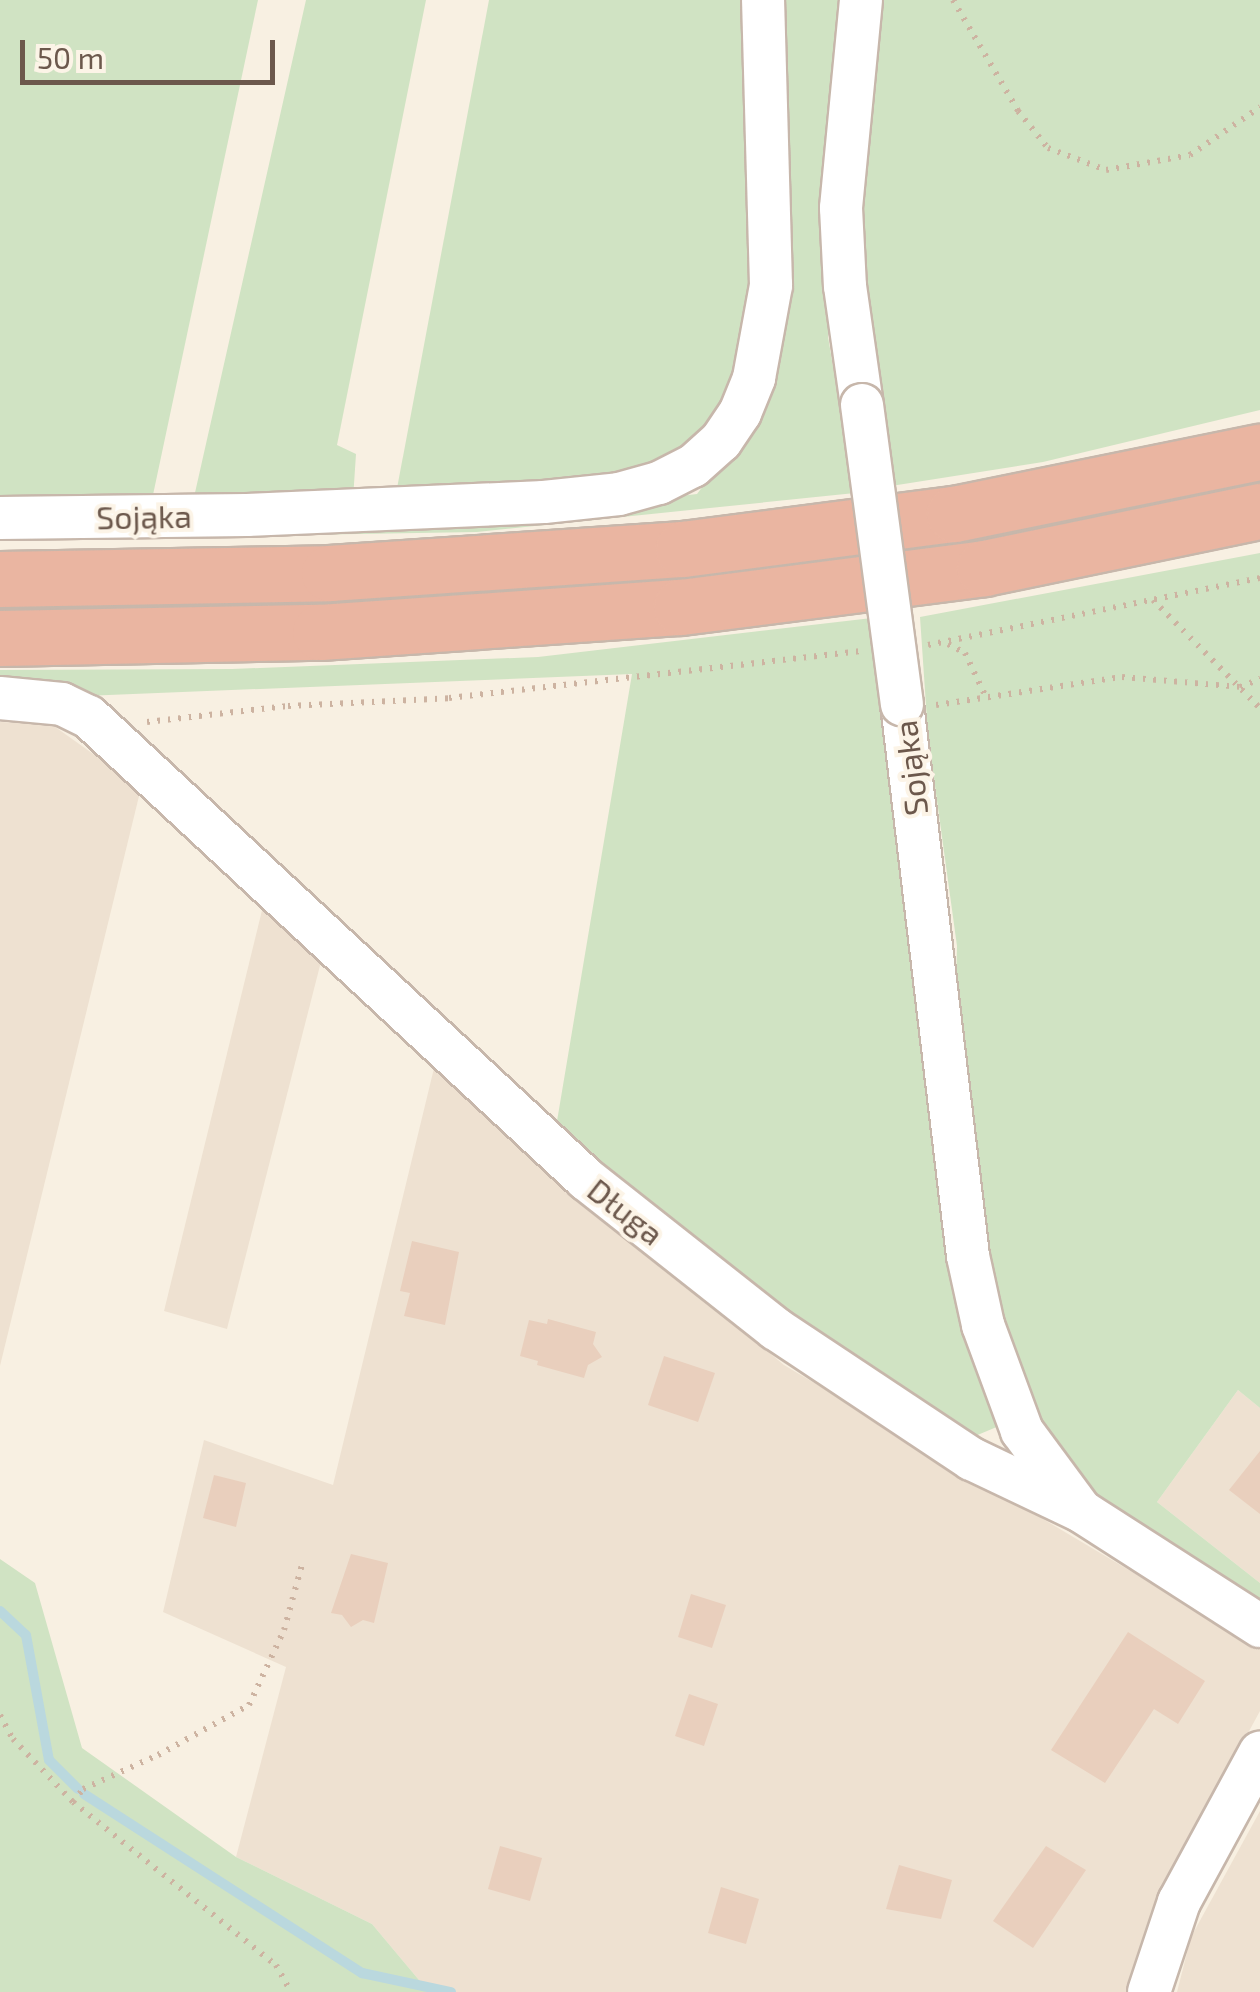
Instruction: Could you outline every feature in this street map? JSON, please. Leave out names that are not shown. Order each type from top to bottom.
[{"type":"highway","points":[[0,579],[348,572],[683,549],[954,514],[1260,452]]},
{"type":"highway","points":[[0,638],[340,631],[681,607],[984,568],[1260,512]]},
{"type":"street","name":"Sojąka","points":[[0,518],[248,515],[544,502],[619,494],[659,484],[692,466],[721,441],[740,413],[754,378],[771,285],[763,0]]},
{"type":"street","name":"Sojąka","points":[[861,0],[842,208],[845,286],[912,705],[968,1256],[983,1326],[1022,1431],[1081,1511]]},
{"type":"street","name":"Długa","points":[[0,698],[62,704],[110,735],[586,1179],[776,1328],[972,1459],[1081,1511],[1260,1626]]},
{"type":"street","points":[[972,1459],[1022,1431]]},
{"type":"street","points":[[1149,1992],[1178,1902],[1260,1753]]},
{"type":"path","points":[[954,0],[1018,111],[1048,148],[1106,170],[1190,155],[1260,107]]},
{"type":"path","points":[[926,645],[1260,578]]},
{"type":"path","points":[[1154,600],[1260,708]]},
{"type":"path","points":[[946,643],[965,652],[986,697]]},
{"type":"path","points":[[110,735],[162,718],[449,698],[868,650]]},
{"type":"path","points":[[912,705],[1122,676],[1240,687],[1260,679]]},
{"type":"path","points":[[74,1802],[83,1789],[158,1756],[249,1704],[284,1630],[303,1561]]},
{"type":"path","points":[[0,1715],[13,1739],[74,1802],[276,1965],[292,1992]]},
{"type":"shaded area","points":[[0,722],[51,724],[141,788],[0,1366]]},
{"type":"shaded area","points":[[265,898],[324,950],[227,1329],[164,1311]]},
{"type":"shaded area","points":[[436,1060],[621,1229],[784,1365],[1260,1648],[1260,1711],[1181,1856],[1132,1992],[429,1992],[372,1924],[236,1857],[286,1667],[163,1612],[204,1440],[333,1485]]},
{"type":"shaded area","points":[[1238,1390],[1260,1408],[1260,1583],[1157,1502]]},
{"type":"shaded area","points":[[1260,1811],[1260,1992],[1177,1992],[1191,1937]]},
{"type":"green space","points":[[0,0],[258,0],[150,509],[0,506]]},
{"type":"green space","points":[[306,0],[426,0],[337,445],[356,454],[353,499],[192,506]]},
{"type":"green space","points":[[489,0],[749,0],[754,284],[743,358],[723,407],[688,447],[652,472],[395,499]]},
{"type":"green space","points":[[778,0],[851,0],[828,229],[828,337],[855,493],[477,532],[0,540],[0,530],[483,520],[697,494],[735,444]]},
{"type":"green space","points":[[869,0],[1260,0],[1260,410],[1043,462],[891,486],[872,344],[862,197]]},
{"type":"green space","points":[[1260,553],[1260,1408],[1238,1390],[1157,1502],[1260,1583],[1260,1607],[1111,1515],[1033,1424],[981,1267],[955,1032],[957,946],[928,735],[920,617]]},
{"type":"green space","points":[[872,618],[999,1426],[968,1439],[698,1254],[555,1133],[632,674],[84,696],[0,688],[0,670],[232,669],[538,657]]},
{"type":"green space","points":[[0,1559],[35,1583],[82,1748],[236,1857],[372,1924],[429,1992],[0,1992]]},
{"type":"building","points":[[412,1241],[459,1252],[445,1325],[404,1316],[410,1293],[400,1291]]},
{"type":"building","points":[[548,1319],[596,1332],[593,1344],[602,1357],[588,1365],[584,1378],[520,1356],[529,1320],[547,1324]]},
{"type":"building","points":[[664,1356],[715,1373],[698,1422],[648,1405]]},
{"type":"building","points":[[1260,1451],[1260,1514],[1229,1490]]},
{"type":"building","points":[[214,1475],[246,1483],[236,1527],[203,1518]]},
{"type":"building","points":[[351,1554],[388,1563],[374,1623],[363,1620],[351,1627],[342,1615],[331,1613]]},
{"type":"building","points":[[691,1594],[726,1605],[712,1648],[678,1637]]},
{"type":"building","points":[[1128,1632],[1205,1681],[1178,1724],[1154,1709],[1105,1783],[1051,1750]]},
{"type":"building","points":[[689,1694],[718,1704],[704,1746],[675,1736]]},
{"type":"building","points":[[500,1846],[542,1858],[530,1901],[488,1889]]},
{"type":"building","points":[[1046,1846],[1086,1870],[1033,1948],[993,1921]]},
{"type":"building","points":[[899,1865],[952,1880],[941,1919],[886,1909]]},
{"type":"building","points":[[721,1887],[759,1899],[746,1944],[708,1933]]},
{"type":"waterway","points":[[0,1611],[26,1635],[49,1760],[78,1789]]},
{"type":"waterway","points":[[84,1794],[362,1973],[451,1992]]}]
